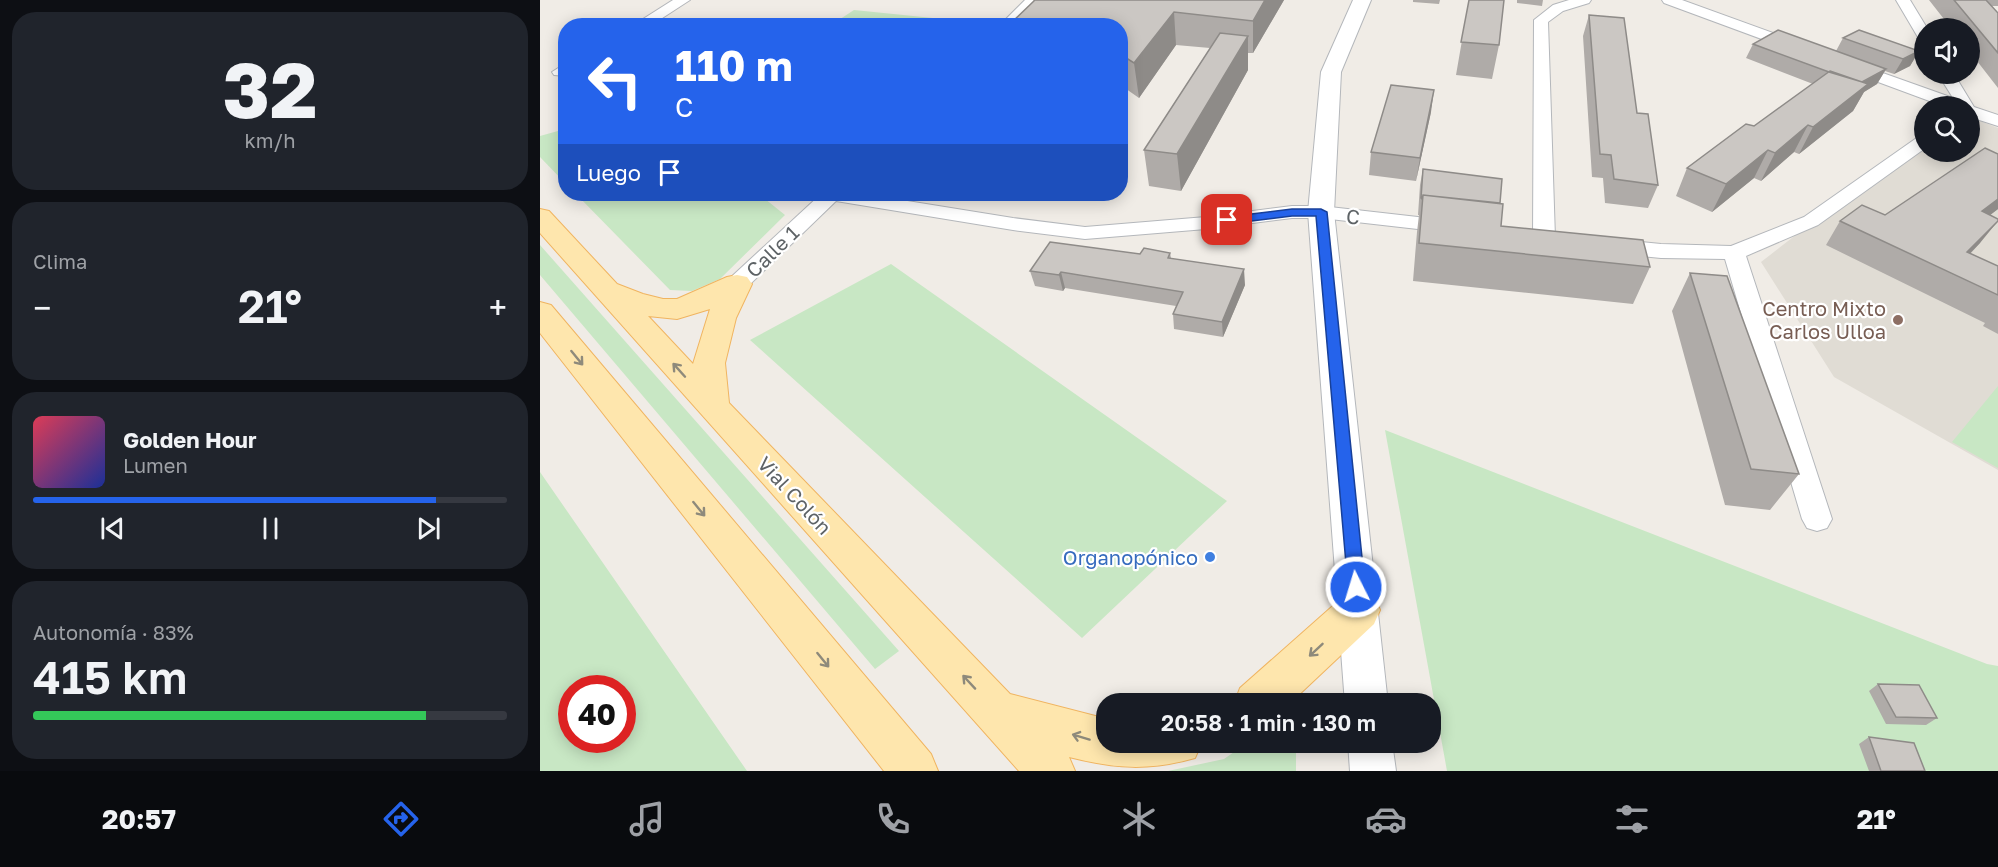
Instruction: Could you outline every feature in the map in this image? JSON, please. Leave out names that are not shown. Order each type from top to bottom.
[{"type":"main road","name":"Vial Colón","points":[[540,217],[713,408],[1051,771]]},
{"type":"main road","points":[[603,287],[639,305],[665,311],[698,304],[737,284]]},
{"type":"main road","points":[[713,408],[709,363],[721,318],[737,284]]},
{"type":"main road","points":[[540,312],[914,771]]},
{"type":"main road","points":[[1268,693],[1359,610]]},
{"type":"main road","points":[[997,712],[1096,742]]},
{"type":"street","points":[[653,18],[683,0]]},
{"type":"street","points":[[1014,18],[1033,0]]},
{"type":"street","points":[[1362,0],[1331,72],[1321,212],[1366,693]]},
{"type":"street","points":[[1544,238],[1541,20],[1558,8],[1584,0]]},
{"type":"street","points":[[1669,0],[1814,53]]},
{"type":"street","points":[[1903,0],[1914,19]]},
{"type":"street","points":[[1836,62],[1930,96]]},
{"type":"street","points":[[1980,115],[1998,121]]},
{"type":"street","points":[[1591,243],[1661,251],[1734,253],[1811,221],[1914,148]]},
{"type":"street","name":"Calle 1","points":[[737,284],[824,201]]},
{"type":"street","name":"C","points":[[873,201],[1013,224],[1085,233],[1206,223],[1292,212],[1321,212],[1478,230]]},
{"type":"street","points":[[1522,236],[1567,241]]},
{"type":"street","points":[[1734,253],[1817,519]]},
{"type":"street","points":[[1371,753],[1373,771]]},
{"type":"shaded area","name":"Centro Mixto Carlos Ulloa","points":[[1980,121],[1998,128],[1998,470],[1834,377],[1761,262],[1914,144],[1914,162],[1980,162]]},
{"type":"green space","points":[[854,10],[933,18],[842,18]]},
{"type":"green space","points":[[558,131],[558,176],[540,157],[540,136]]},
{"type":"green space","points":[[583,201],[768,201],[785,215],[720,279],[692,291],[670,290]]},
{"type":"green space","points":[[540,245],[899,651],[875,669],[540,275]]},
{"type":"green space","points":[[891,264],[1227,501],[1082,638],[750,340]]},
{"type":"green space","points":[[1998,386],[1998,468],[1952,442]]},
{"type":"green space","points":[[1385,430],[1987,664],[1998,666],[1998,771],[1447,771],[1441,738],[1441,693],[1433,693]]},
{"type":"green space","points":[[540,472],[747,771],[540,771]]},
{"type":"green space","points":[[1233,753],[1296,753],[1296,771],[1168,771],[1224,759]]},
{"type":"building","points":[[1035,0],[1265,0],[1253,21],[1174,12],[1134,63],[1128,59],[1128,18],[1016,18]]},
{"type":"building","points":[[1469,0],[1504,0],[1499,45],[1461,42]]},
{"type":"building","points":[[1954,0],[1986,0],[1998,13],[1998,53],[1980,31],[1980,18],[1969,18]]},
{"type":"building","points":[[1589,15],[1624,18],[1637,113],[1648,114],[1658,185],[1614,179],[1611,155],[1600,154]]},
{"type":"building","points":[[1778,30],[1886,69],[1862,82],[1753,44]]},
{"type":"building","points":[[1859,30],[1914,49],[1914,54],[1903,59],[1843,38]]},
{"type":"building","points":[[1220,33],[1248,36],[1177,154],[1144,150]]},
{"type":"building","points":[[1830,71],[1868,84],[1813,127],[1808,125],[1775,153],[1768,150],[1726,184],[1687,168],[1746,124],[1754,126]]},
{"type":"building","points":[[1391,85],[1434,90],[1420,158],[1371,152]]},
{"type":"building","points":[[1985,148],[1998,154],[1998,199],[1982,211],[1998,221],[1967,252],[1998,266],[1998,295],[1840,221],[1862,205],[1885,215],[1964,162],[1980,162],[1980,151]]},
{"type":"building","points":[[1423,169],[1502,179],[1500,203],[1423,195],[1422,199]]},
{"type":"building","points":[[1423,195],[1503,204],[1501,226],[1643,240],[1650,267],[1419,243]]},
{"type":"building","points":[[1050,242],[1140,254],[1144,248],[1170,253],[1168,258],[1244,269],[1222,322],[1173,314],[1183,292],[1061,272],[1059,275],[1030,271]]},
{"type":"building","points":[[1690,273],[1727,276],[1799,474],[1751,469]]},
{"type":"building","points":[[1878,684],[1919,685],[1937,718],[1896,717]]},
{"type":"building","points":[[1869,737],[1914,743],[1925,771],[1881,771]]},
{"type":"place","name":"Centro Mixto Carlos Ulloa","points":[[1898,320]]},
{"type":"place","name":"Organopónico","points":[[1210,557]]},
{"type":"route","points":[[1227,220],[1292,212],[1321,212],[1356,587]]}]
